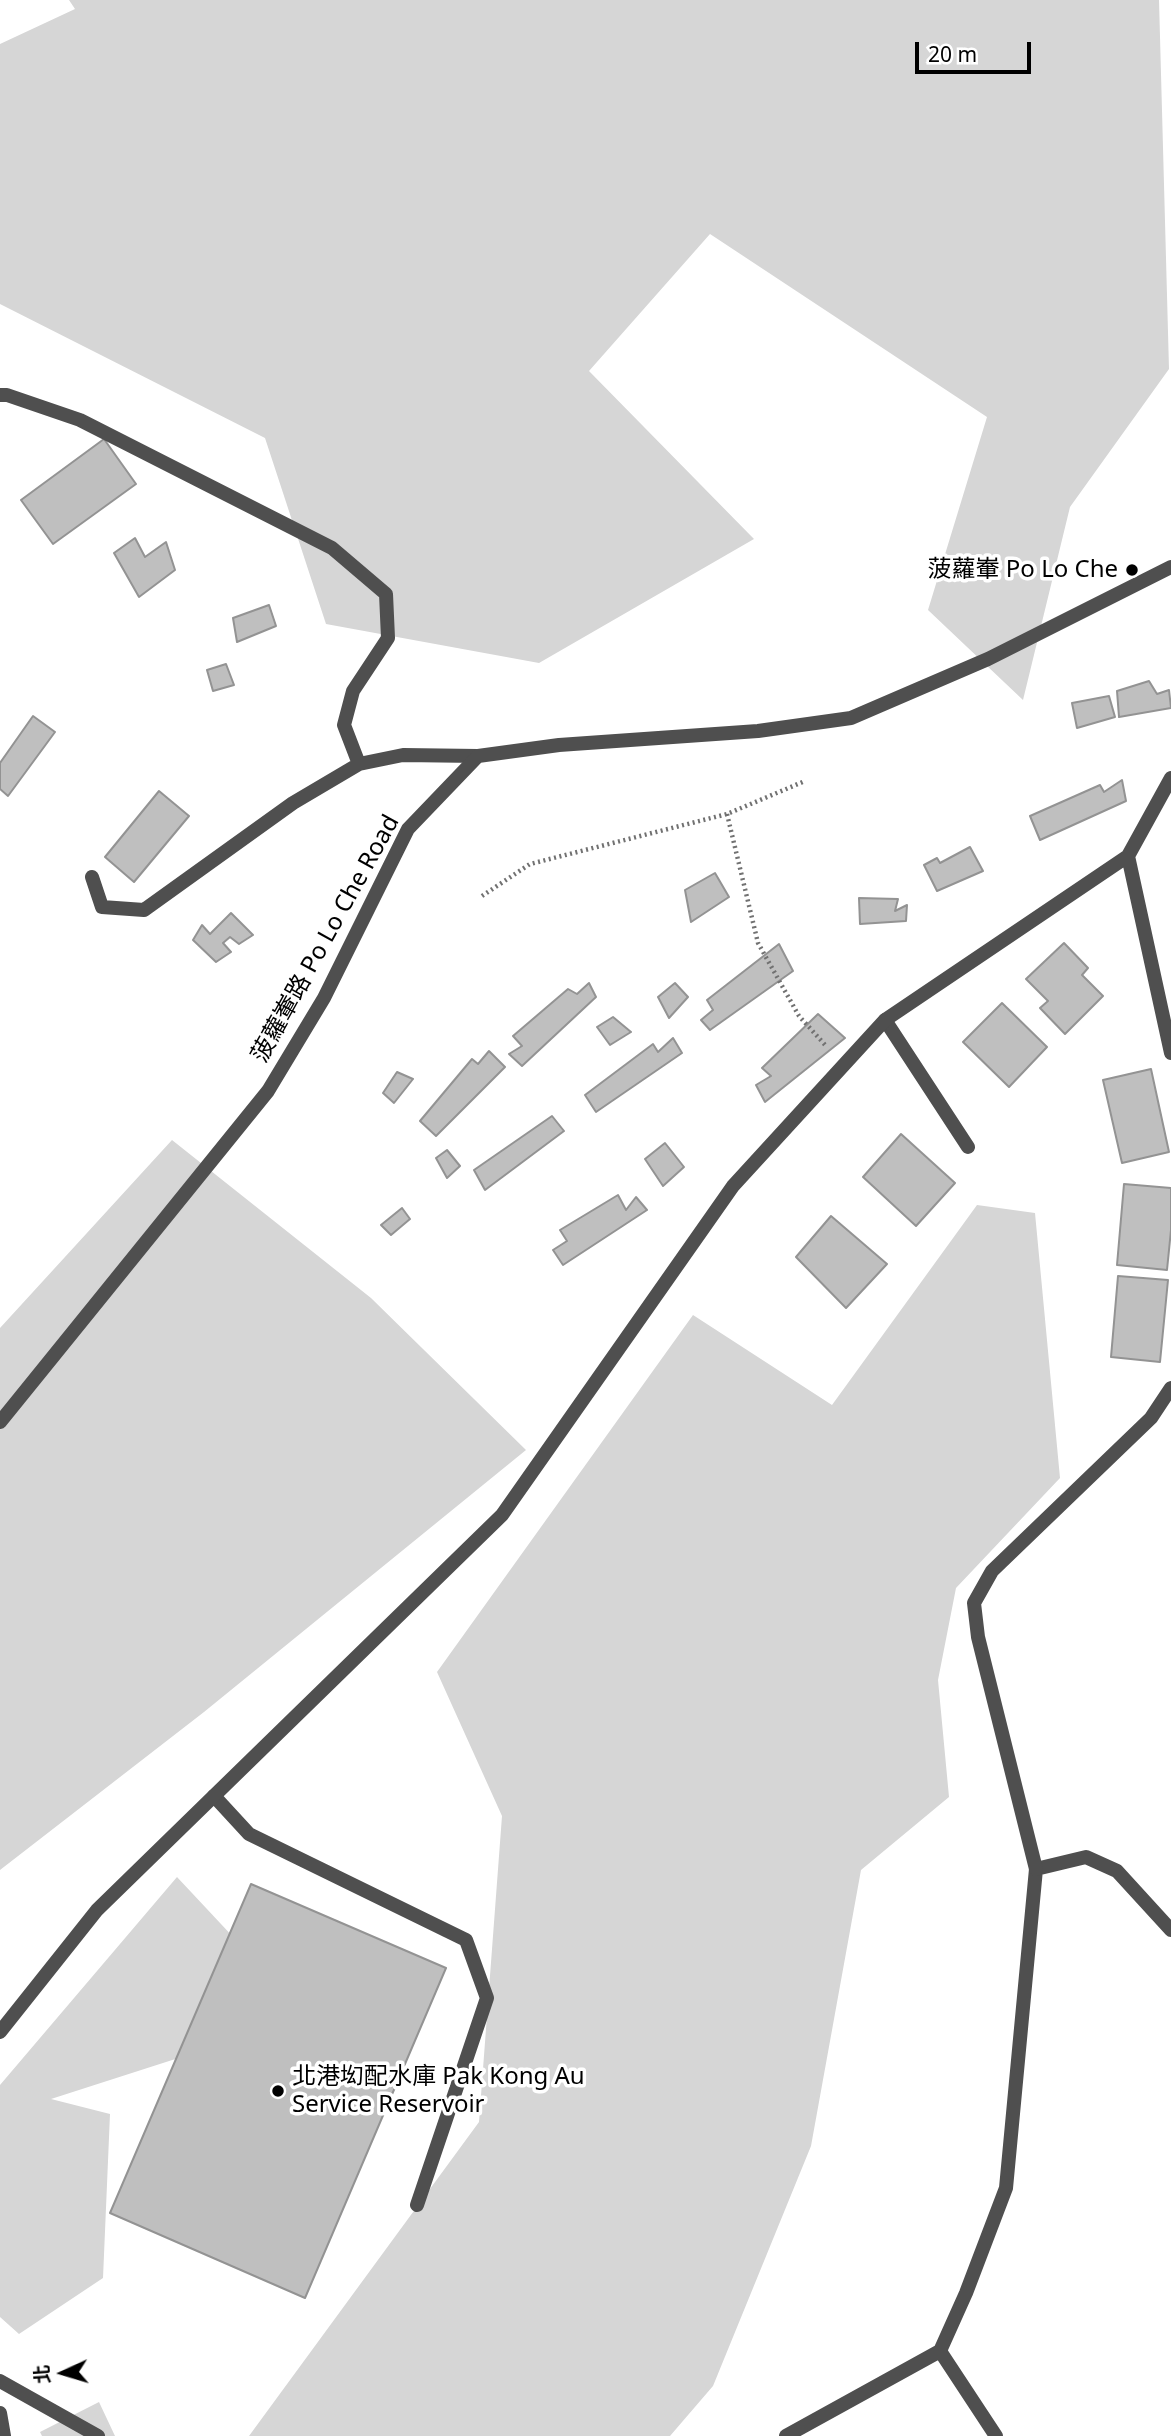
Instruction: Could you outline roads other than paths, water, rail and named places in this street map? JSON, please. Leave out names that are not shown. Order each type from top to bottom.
[{"type":"street","points":[[0,395],[80,420],[332,548],[386,594],[388,638],[353,691],[344,725],[359,764]]},
{"type":"street","points":[[92,877],[102,906],[144,910],[293,803],[359,764],[403,754],[478,757],[559,745],[758,731],[851,718],[988,659],[1169,565]]},
{"type":"street","name":"菠蘿輋路 Po Lo Che Road","points":[[0,1422],[268,1091],[324,998],[408,830],[478,757]]},
{"type":"street","points":[[0,2032],[97,1910],[502,1515],[733,1186],[885,1020],[1128,856],[1171,779]]},
{"type":"street","points":[[1128,856],[1171,1053]]},
{"type":"street","points":[[885,1020],[968,1147]]},
{"type":"street","points":[[786,2436],[940,2351],[966,2293],[1006,2188],[1036,1869],[978,1637],[974,1603],[992,1572],[1151,1418],[1171,1388]]},
{"type":"street","points":[[214,1796],[249,1834],[466,1940],[487,1998],[418,2205]]},
{"type":"street","points":[[1036,1869],[1086,1857],[1107,1866],[1117,1871],[1171,1930]]},
{"type":"street","points":[[940,2351],[996,2436]]},
{"type":"street","points":[[0,2381],[98,2436]]},
{"type":"street","points":[[0,2413],[4,2436]]},
{"type":"place","name":"菠蘿輋 Po Lo Che","points":[[1132,570]]},
{"type":"place","name":"北港㘭配水庫 Pak Kong Au Service Reservoir","points":[[278,2091]]}]
